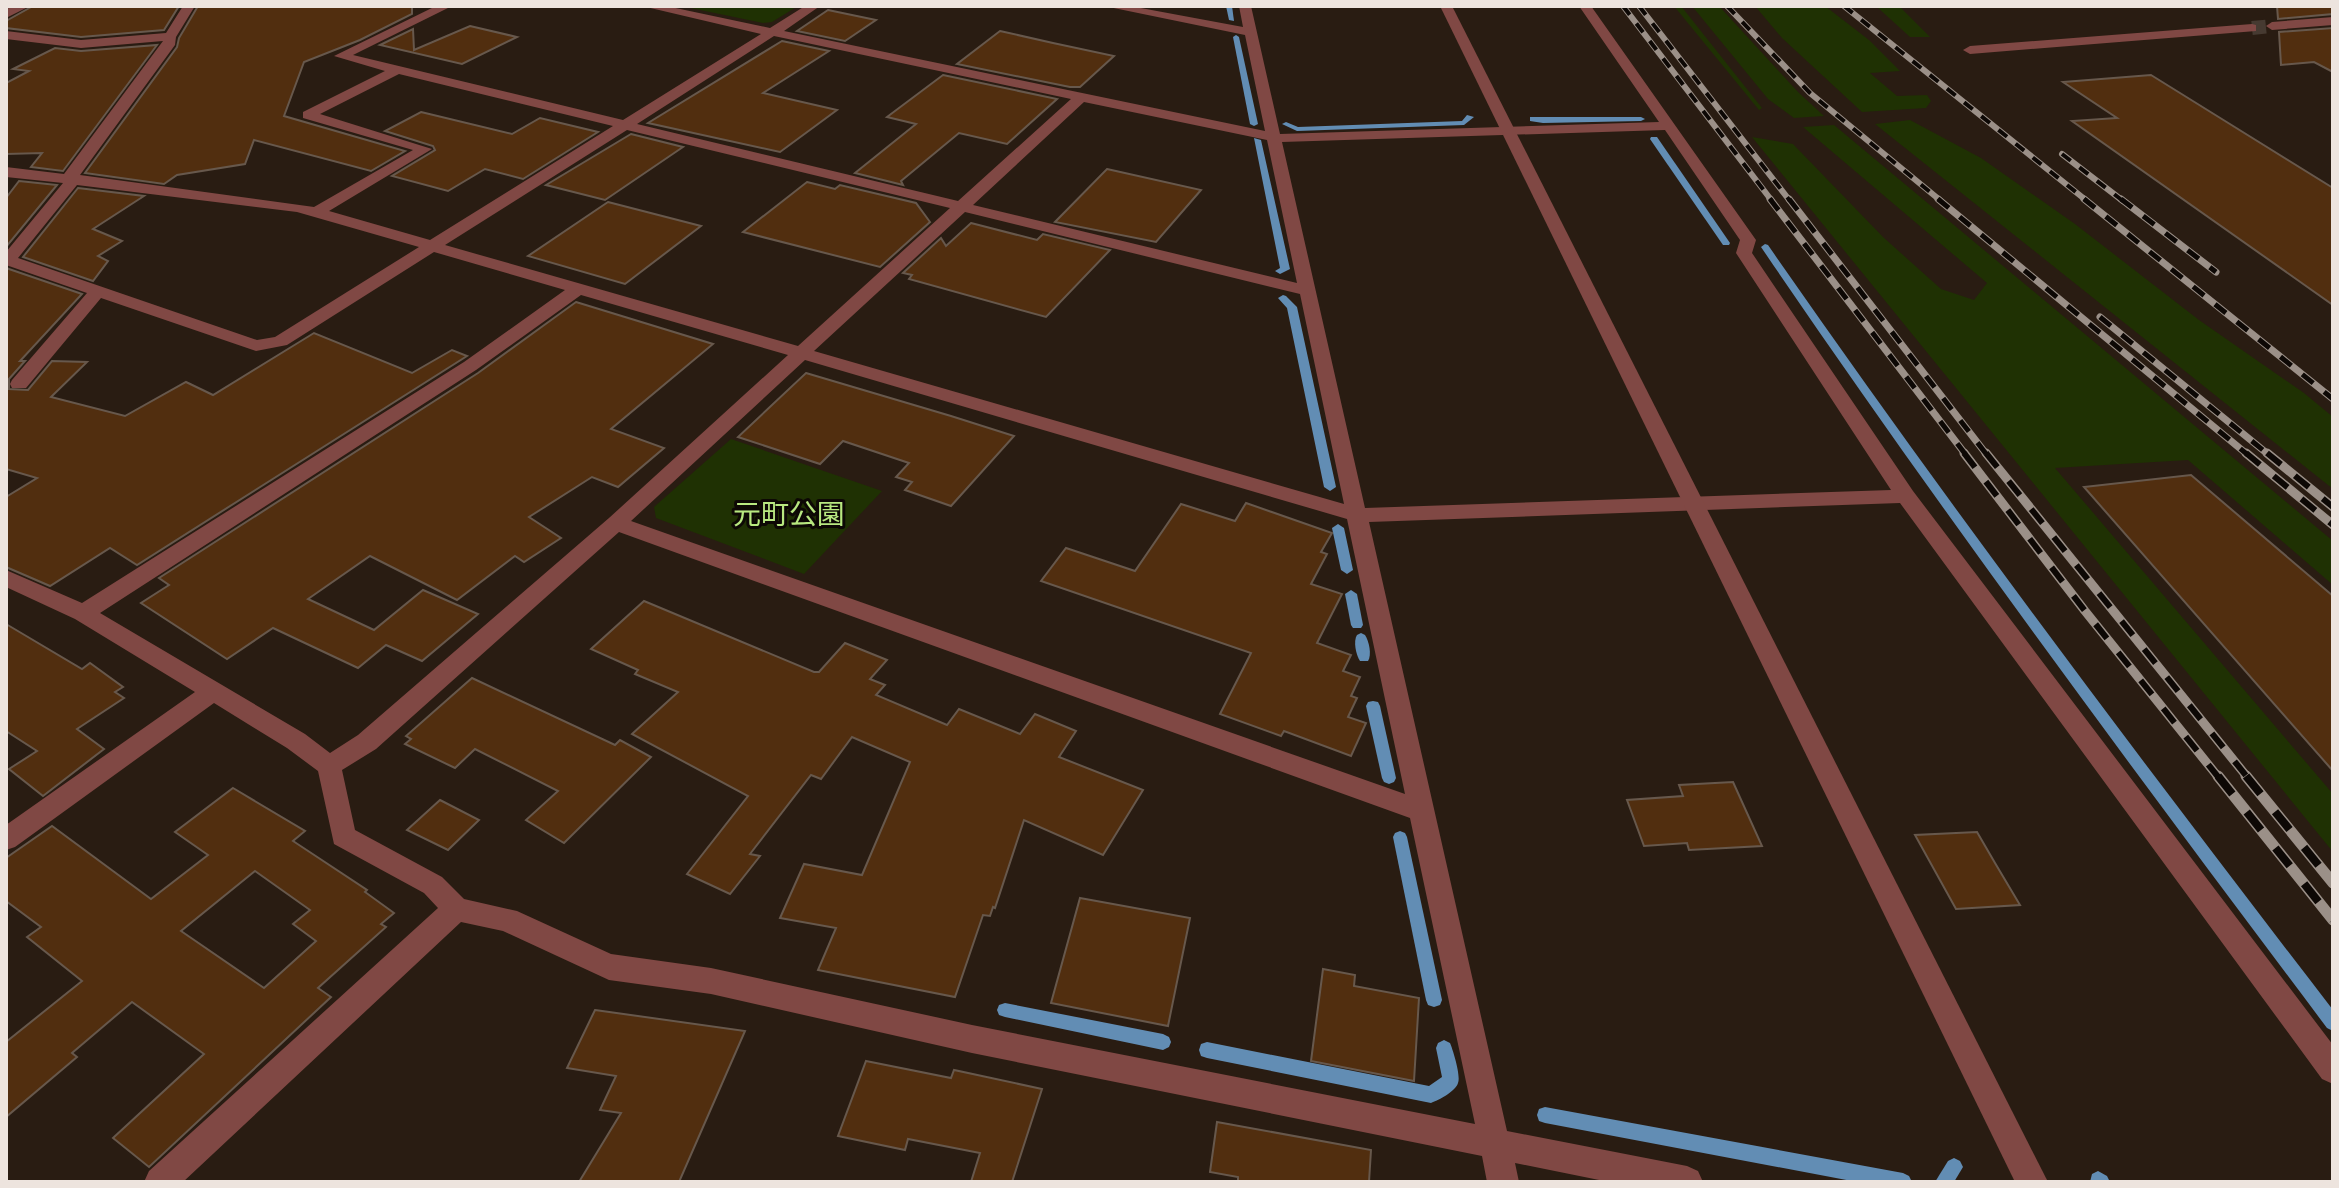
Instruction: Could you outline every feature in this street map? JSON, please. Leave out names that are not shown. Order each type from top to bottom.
[{"type":"street","points":[[6,14],[24,6]]},
{"type":"street","points":[[189,6],[170,37],[169,45],[73,178],[8,260],[256,346],[281,341],[814,6]]},
{"type":"street","points":[[446,6],[341,56],[1309,291]]},
{"type":"street","points":[[648,6],[1276,138],[1670,126]]},
{"type":"street","points":[[1110,6],[1251,32]]},
{"type":"street","points":[[1245,6],[1503,1182]]},
{"type":"street","points":[[1446,6],[2032,1182]]},
{"type":"street","points":[[1585,6],[1748,240],[1744,253],[1906,496],[2333,1069]]},
{"type":"street","points":[[2272,26],[2333,21]]},
{"type":"street","points":[[1970,50],[2252,28]]},
{"type":"street","points":[[6,35],[81,44],[170,37]]},
{"type":"street","points":[[316,212],[425,149],[308,115],[397,70]]},
{"type":"street","points":[[329,766],[367,742],[616,523],[1081,97]]},
{"type":"street","points":[[6,172],[73,178],[316,212],[1357,515],[1906,496]]},
{"type":"street","points":[[6,244],[26,238]]},
{"type":"street","points":[[83,613],[470,366],[579,288]]},
{"type":"street","points":[[19,384],[97,292]]},
{"type":"street","points":[[616,523],[1422,811]]},
{"type":"street","points":[[6,578],[83,613],[211,693],[296,741],[329,766],[343,836],[433,885],[456,909],[507,920],[609,967],[711,981],[985,1042],[1687,1182]]},
{"type":"street","points":[[6,839],[211,693]]},
{"type":"street","points":[[160,1182],[456,909]]},
{"type":"green space","points":[[681,6],[798,6],[772,22],[763,23]]},
{"type":"green space","points":[[1674,6],[1681,6],[1762,108],[1759,110]]},
{"type":"green space","points":[[1692,6],[1719,6],[1824,116],[1794,118],[1768,99]]},
{"type":"green space","points":[[1755,6],[1825,6],[1869,40],[1900,71],[1870,73],[1897,96],[1927,95],[1931,101],[1926,108],[1862,112],[1782,38]]},
{"type":"green space","points":[[1876,6],[1899,6],[1930,37],[1910,37]]},
{"type":"green space","points":[[1910,120],[1981,158],[2075,224],[2199,320],[2304,393],[2333,417],[2333,489],[1875,124]]},
{"type":"green space","points":[[1834,125],[2333,541],[2333,585],[2188,460],[2055,468],[2333,794],[2333,852],[1752,137],[1793,144],[1883,237],[1941,289],[1974,300],[1987,283],[1803,127]]},
{"type":"green space","name":"元町公園","points":[[731,439],[882,491],[804,574],[656,518],[654,507]]},
{"type":"building","points":[[33,6],[179,6],[164,30],[81,37],[6,28],[6,21]]},
{"type":"building","points":[[198,6],[412,6],[412,14],[360,40],[304,62],[284,116],[405,151],[371,171],[254,140],[245,164],[177,175],[164,184],[85,173],[177,47]]},
{"type":"building","points":[[2277,6],[2333,6],[2333,14],[2278,19]]},
{"type":"building","points":[[828,10],[876,20],[845,41],[797,31]]},
{"type":"building","points":[[470,26],[517,37],[462,64],[380,45],[413,29],[414,50]]},
{"type":"building","points":[[2333,28],[2333,72],[2314,62],[2281,65],[2279,32]]},
{"type":"building","points":[[1000,31],[1114,56],[1080,87],[957,64]]},
{"type":"building","points":[[782,41],[829,51],[763,93],[837,110],[780,152],[648,123]]},
{"type":"building","points":[[157,45],[63,171],[31,167],[42,153],[6,154],[6,83],[29,71],[13,69],[55,48],[81,51]]},
{"type":"building","points":[[943,75],[1057,99],[1007,144],[959,133],[901,181],[903,185],[855,173],[916,124],[887,117]]},
{"type":"building","points":[[2151,75],[2333,188],[2333,305],[2072,121],[2117,118],[2063,82]]},
{"type":"building","points":[[421,112],[512,134],[540,118],[598,132],[523,179],[485,169],[448,191],[392,176],[435,150],[433,146],[385,131]]},
{"type":"building","points":[[631,134],[683,147],[605,200],[546,185]]},
{"type":"building","points":[[1107,169],[1201,190],[1156,242],[1055,222]]},
{"type":"building","points":[[19,181],[57,185],[6,247],[6,198]]},
{"type":"building","points":[[807,182],[835,189],[840,185],[916,203],[930,222],[880,267],[743,232]]},
{"type":"building","points":[[78,188],[144,196],[93,229],[122,241],[98,256],[108,261],[93,281],[23,257]]},
{"type":"building","points":[[608,202],[701,226],[625,284],[528,256]]},
{"type":"building","points":[[971,223],[1037,240],[1043,234],[1110,250],[1046,317],[909,279],[912,275],[903,273],[941,238],[946,246]]},
{"type":"building","points":[[6,268],[82,294],[20,361],[25,361],[9,379],[9,389],[28,390],[52,361],[87,362],[51,397],[125,416],[186,382],[213,395],[314,333],[412,373],[452,350],[467,356],[137,565],[110,548],[50,586],[6,567],[6,497],[37,478],[6,469]]},
{"type":"building","points":[[576,302],[713,344],[611,429],[664,448],[618,487],[592,477],[529,517],[561,538],[524,562],[515,556],[457,600],[370,556],[308,599],[374,630],[423,590],[478,614],[422,661],[386,645],[358,668],[273,628],[227,659],[141,603],[169,585],[159,578],[478,373]]},
{"type":"building","points":[[806,373],[1014,436],[951,506],[905,490],[912,482],[896,477],[909,463],[843,441],[820,464],[738,437]]},
{"type":"building","points":[[2191,475],[2333,596],[2333,771],[2084,487]]},
{"type":"building","points":[[1246,503],[1332,533],[1321,552],[1327,554],[1311,584],[1342,594],[1317,643],[1351,655],[1343,671],[1360,677],[1351,696],[1357,698],[1348,717],[1366,723],[1351,756],[1284,731],[1281,736],[1220,714],[1251,653],[1041,581],[1066,548],[1135,571],[1181,504],[1235,521]]},
{"type":"building","points":[[644,601],[814,672],[819,672],[845,643],[887,660],[870,679],[885,685],[876,695],[947,725],[959,709],[1020,734],[1035,714],[1076,731],[1059,757],[1143,790],[1103,855],[1024,820],[995,908],[990,916],[983,915],[955,997],[818,970],[836,928],[780,918],[804,864],[862,875],[910,762],[852,737],[821,779],[811,775],[750,854],[760,856],[730,894],[687,874],[748,796],[632,734],[678,692],[635,674],[638,670],[591,649]]},
{"type":"building","points":[[6,624],[82,669],[90,663],[123,687],[115,692],[124,698],[77,729],[104,749],[43,796],[9,769],[37,751],[6,731]]},
{"type":"building","points":[[472,678],[615,745],[620,740],[651,757],[564,843],[526,820],[558,791],[475,749],[455,768],[405,744],[411,739],[406,736]]},
{"type":"building","points":[[1733,782],[1762,846],[1689,850],[1687,843],[1644,846],[1627,800],[1683,796],[1679,785]]},
{"type":"building","points":[[233,788],[305,831],[293,841],[367,890],[365,892],[394,913],[381,924],[386,927],[318,988],[331,997],[149,1167],[113,1138],[204,1054],[132,1002],[72,1053],[77,1057],[6,1117],[6,1042],[82,981],[27,937],[41,927],[6,901],[6,858],[52,826],[151,899],[208,855],[175,832]],"holes":[[[255,871],[310,910],[293,924],[316,941],[264,988],[181,931]]]},
{"type":"building","points":[[440,800],[479,820],[448,850],[407,830]]},
{"type":"building","points":[[1977,832],[2020,905],[1956,909],[1915,835]]},
{"type":"building","points":[[1080,898],[1190,918],[1168,1026],[1051,1003]]},
{"type":"building","points":[[1323,969],[1355,975],[1354,986],[1419,998],[1414,1081],[1311,1061]]},
{"type":"building","points":[[595,1010],[745,1031],[679,1182],[579,1182],[621,1113],[600,1110],[616,1076],[567,1068]]},
{"type":"building","points":[[866,1061],[951,1078],[954,1070],[1042,1089],[1012,1182],[971,1182],[980,1153],[908,1139],[905,1150],[838,1136]]},
{"type":"building","points":[[1217,1122],[1371,1150],[1369,1182],[1238,1182],[1238,1177],[1210,1172]]},
{"type":"waterway","points":[[1229,6],[1232,20]]},
{"type":"waterway","points":[[1236,37],[1254,124]]},
{"type":"waterway","points":[[1286,124],[1297,129],[1464,123],[1470,117]]},
{"type":"waterway","points":[[1533,119],[1641,119]]},
{"type":"waterway","points":[[1654,139],[1726,243]]},
{"type":"waterway","points":[[1257,140],[1285,269],[1280,271]]},
{"type":"waterway","points":[[1765,247],[1973,542],[2333,1023]]},
{"type":"waterway","points":[[1283,298],[1292,307],[1330,487]]},
{"type":"waterway","points":[[1338,528],[1347,570]]},
{"type":"waterway","points":[[1351,594],[1357,625]]},
{"type":"waterway","points":[[1361,638],[1364,658]]},
{"type":"waterway","points":[[1373,706],[1389,778]]},
{"type":"waterway","points":[[1400,837],[1434,1000]]},
{"type":"waterway","points":[[1005,1010],[1163,1042]]},
{"type":"waterway","points":[[1207,1050],[1431,1095],[1451,1081],[1444,1048]]},
{"type":"waterway","points":[[1545,1115],[1903,1182]]},
{"type":"waterway","points":[[1944,1182],[1954,1167]]},
{"type":"tunnel","points":[[2252,28],[2272,26]]},
{"type":"railway","points":[[1623,6],[1772,201]]},
{"type":"railway","points":[[1639,6],[1790,201]]},
{"type":"railway","points":[[1727,6],[1810,93],[1941,201]]},
{"type":"railway","points":[[1844,6],[2087,201]]},
{"type":"railway","points":[[2062,154],[2123,201]]},
{"type":"railway","points":[[1770,199],[1966,455]]},
{"type":"railway","points":[[1789,199],[1987,455]]},
{"type":"railway","points":[[1938,199],[2248,455]]},
{"type":"railway","points":[[2084,199],[2333,399]]},
{"type":"railway","points":[[2121,199],[2216,272]]},
{"type":"railway","points":[[2100,317],[2269,455]]},
{"type":"railway","points":[[1964,453],[2219,778]]},
{"type":"railway","points":[[1986,453],[2248,778]]},
{"type":"railway","points":[[2246,453],[2333,525]]},
{"type":"railway","points":[[2267,453],[2333,507]]},
{"type":"railway","points":[[2218,776],[2333,920]]},
{"type":"railway","points":[[2246,776],[2333,883]]}]
